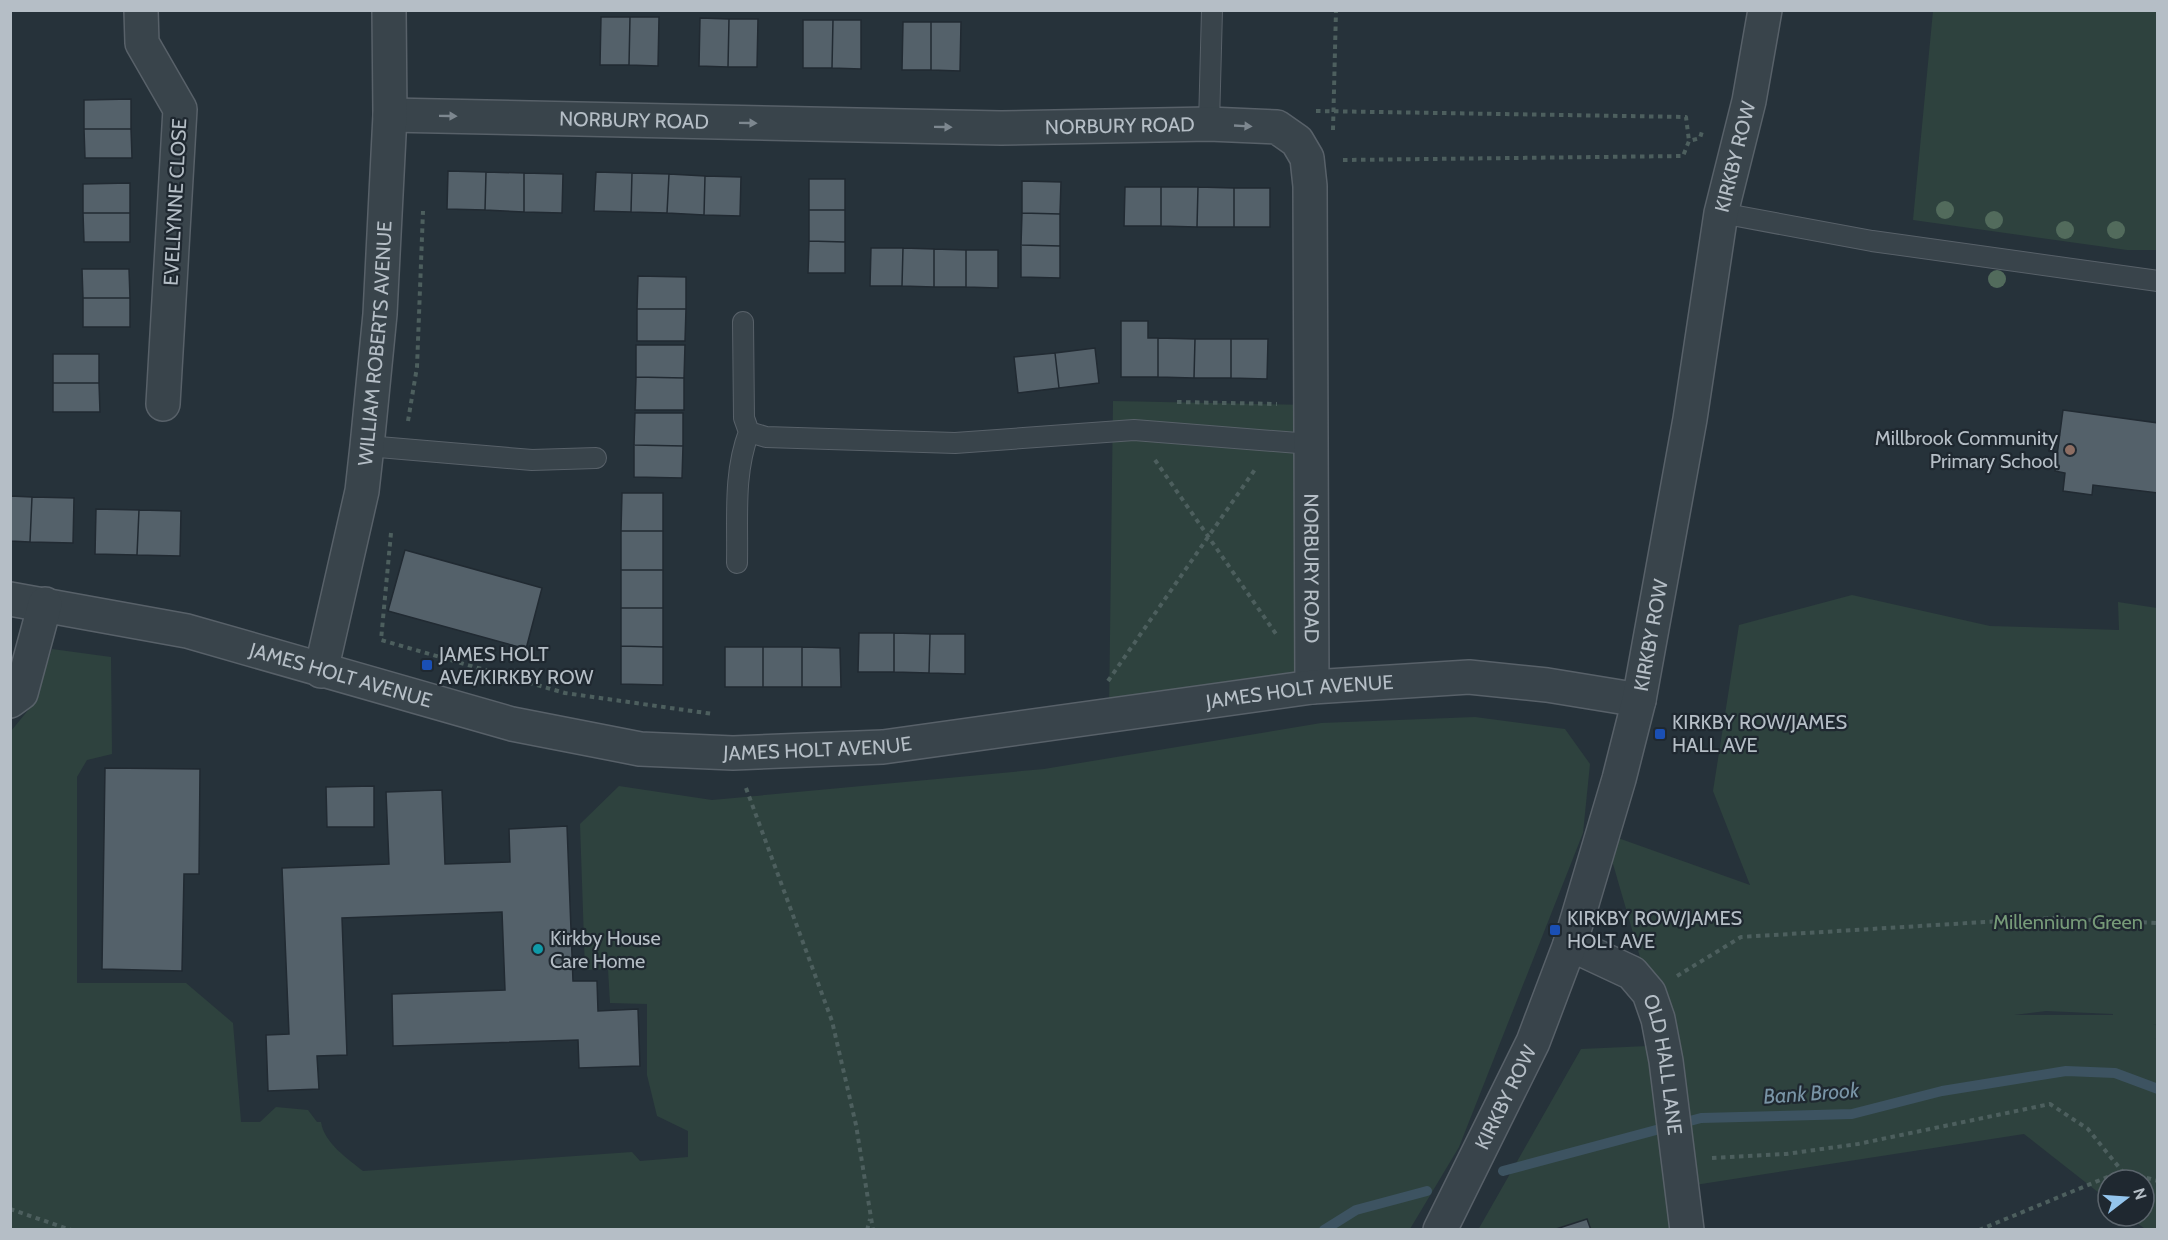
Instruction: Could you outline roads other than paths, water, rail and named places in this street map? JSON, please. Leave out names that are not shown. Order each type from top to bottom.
[{"type":"street","name":"EVELLYNNE CLOSE","points":[[141,10],[142,43],[180,109],[164,404]]},
{"type":"street","name":"WILLIAM ROBERTS AVENUE","points":[[321,671],[362,491],[367,446],[380,314],[390,115],[389,10]]},
{"type":"street","name":"KIRKBY ROW","points":[[1440,1230],[1533,1042],[1570,944],[1604,833],[1639,700],[1689,419],[1721,213],[1749,101],[1765,10]]},
{"type":"street","name":"NORBURY ROAD","points":[[390,115],[1001,128],[1209,124],[1277,127],[1319,159],[1310,186],[1312,672]]},
{"type":"street","name":"JAMES HOLT AVENUE","points":[[10,599],[187,631],[321,671],[524,726],[640,748],[733,753],[883,747],[1109,714],[1312,672],[1469,678],[1547,685],[1639,700]]},
{"type":"street","points":[[10,701],[21,693],[45,604]]},
{"type":"street","name":"OLD HALL LANE","points":[[1570,944],[1632,973],[1648,993],[1658,1018],[1686,1222]]},
{"type":"lane","points":[[1209,124],[1212,10]]},
{"type":"lane","points":[[1721,213],[1872,241],[2157,281]]},
{"type":"lane","points":[[737,563],[738,476],[742,449],[749,432],[744,418],[743,322]]},
{"type":"lane","points":[[749,432],[766,437],[955,443],[1134,430],[1311,444]]},
{"type":"lane","points":[[367,446],[532,460],[596,458]]},
{"type":"waterway","name":"Bank Brook","points":[[1503,1171],[1701,1118],[1852,1114],[1942,1091],[2066,1071],[2115,1073],[2158,1089]]},
{"type":"waterway","points":[[1324,1230],[1356,1210],[1427,1191]]},
{"type":"place","name":"Millbrook Community Primary School","points":[[2070,450]]},
{"type":"place","name":"JAMES HOLT AVE/KIRKBY ROW","points":[[427,665]]},
{"type":"place","name":"KIRKBY ROW/JAMES HALL AVE","points":[[1660,734]]},
{"type":"place","name":"KIRKBY ROW/JAMES HOLT AVE","points":[[1555,930]]},
{"type":"place","name":"Kirkby House Care Home","points":[[538,949]]},
{"type":"park label","name":"Millennium Green","points":[[2068,922]]}]
